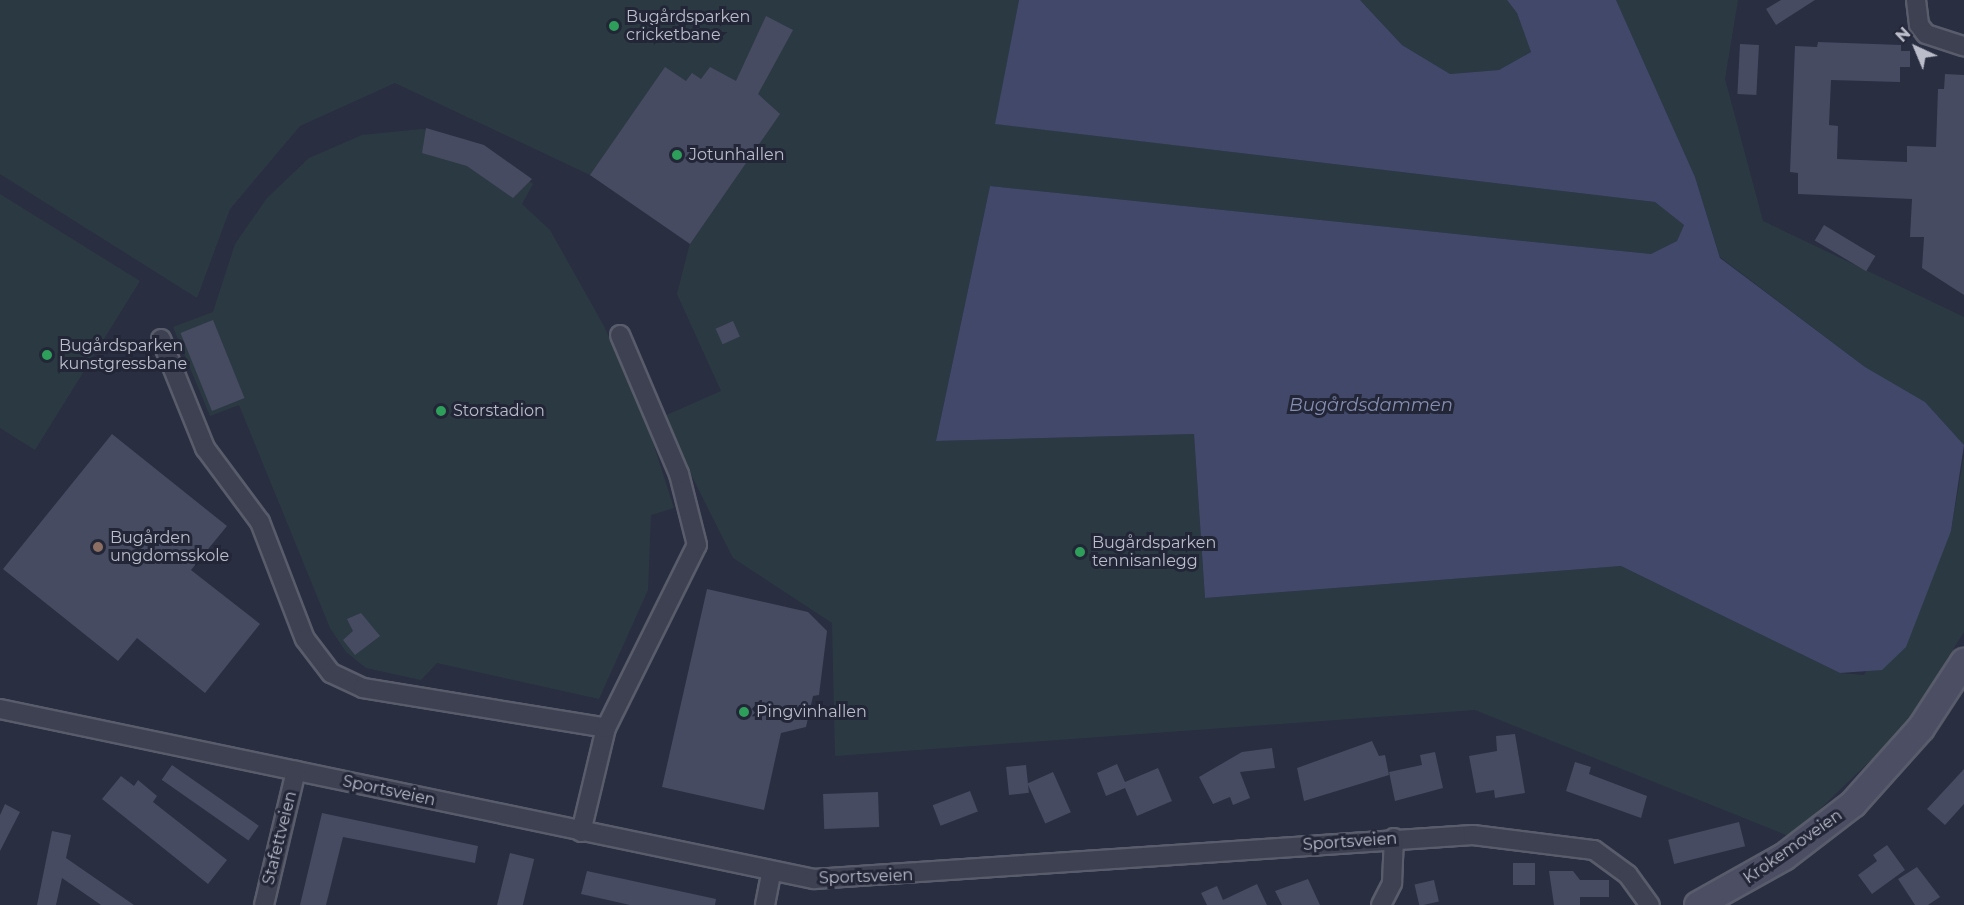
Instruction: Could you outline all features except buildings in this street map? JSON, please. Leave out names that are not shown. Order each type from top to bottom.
[{"type":"main road","name":"Krokemoveien","points":[[1698,905],[1784,857],[1853,804],[1917,733],[1964,662]]},
{"type":"street","points":[[1917,0],[1919,25],[1926,34],[1964,46]]},
{"type":"street","points":[[581,832],[606,728],[697,545],[679,474],[620,335]]},
{"type":"street","points":[[161,339],[205,448],[260,522],[305,639],[331,673],[363,688],[606,728]]},
{"type":"street","name":"Sportsveien","points":[[0,709],[771,873],[853,880],[1394,838],[1473,835],[1594,850],[1628,875],[1650,905]]},
{"type":"street","name":"Stafettveien","points":[[264,905],[296,771]]},
{"type":"street","points":[[1381,905],[1392,883],[1394,838]]},
{"type":"street","points":[[765,905],[771,873]]},
{"type":"shaded area","points":[[0,0],[1019,0],[996,124],[1655,202],[1684,225],[1677,241],[1651,254],[990,186],[936,441],[1194,434],[1205,598],[1621,566],[1840,673],[1864,675],[1951,531],[1964,455],[1964,632],[1903,729],[1791,837],[1475,710],[835,756],[832,623],[733,558],[662,417],[721,391],[677,294],[690,243],[590,175],[395,83],[300,126],[230,209],[197,298],[0,174]]},
{"type":"shaded area","points":[[1360,0],[1507,0],[1517,13],[1531,52],[1499,70],[1450,74],[1402,45]]},
{"type":"shaded area","points":[[1616,0],[1738,0],[1725,79],[1763,221],[1964,317],[1964,445],[1925,402],[1865,367],[1720,257],[1695,177]]},
{"type":"shaded area","name":"Storstadion","points":[[422,129],[465,139],[501,157],[533,184],[522,204],[550,230],[604,326],[646,421],[674,508],[651,515],[648,590],[599,699],[437,663],[421,680],[366,668],[346,652],[330,628],[239,405],[210,416],[173,327],[213,312],[235,244],[267,198],[309,158],[362,135]]},
{"type":"shaded area","name":"Bugårdsparken kunstgressbane","points":[[0,194],[140,281],[35,450],[0,428]]},
{"type":"water","name":"Bugårdsdammen","points":[[1019,0],[1360,0],[1402,45],[1450,74],[1499,70],[1531,52],[1517,13],[1507,0],[1616,0],[1695,177],[1720,258],[1865,367],[1925,402],[1964,445],[1951,531],[1906,647],[1882,670],[1840,673],[1621,566],[1205,598],[1194,434],[936,441],[990,186],[1651,254],[1677,241],[1684,225],[1655,202],[995,124]]},
{"type":"place","name":"Bugårdsparken cricketbane","points":[[614,26]]},
{"type":"place","name":"Jotunhallen","points":[[677,155]]},
{"type":"place","name":"Bugårdsparken kunstgressbane","points":[[47,355]]},
{"type":"place","name":"Storstadion","points":[[441,411]]},
{"type":"place","name":"Bugården ungdomsskole","points":[[98,547]]},
{"type":"place","name":"Bugårdsparken tennisanlegg","points":[[1080,552]]},
{"type":"place","name":"Pingvinhallen","points":[[744,712]]}]
